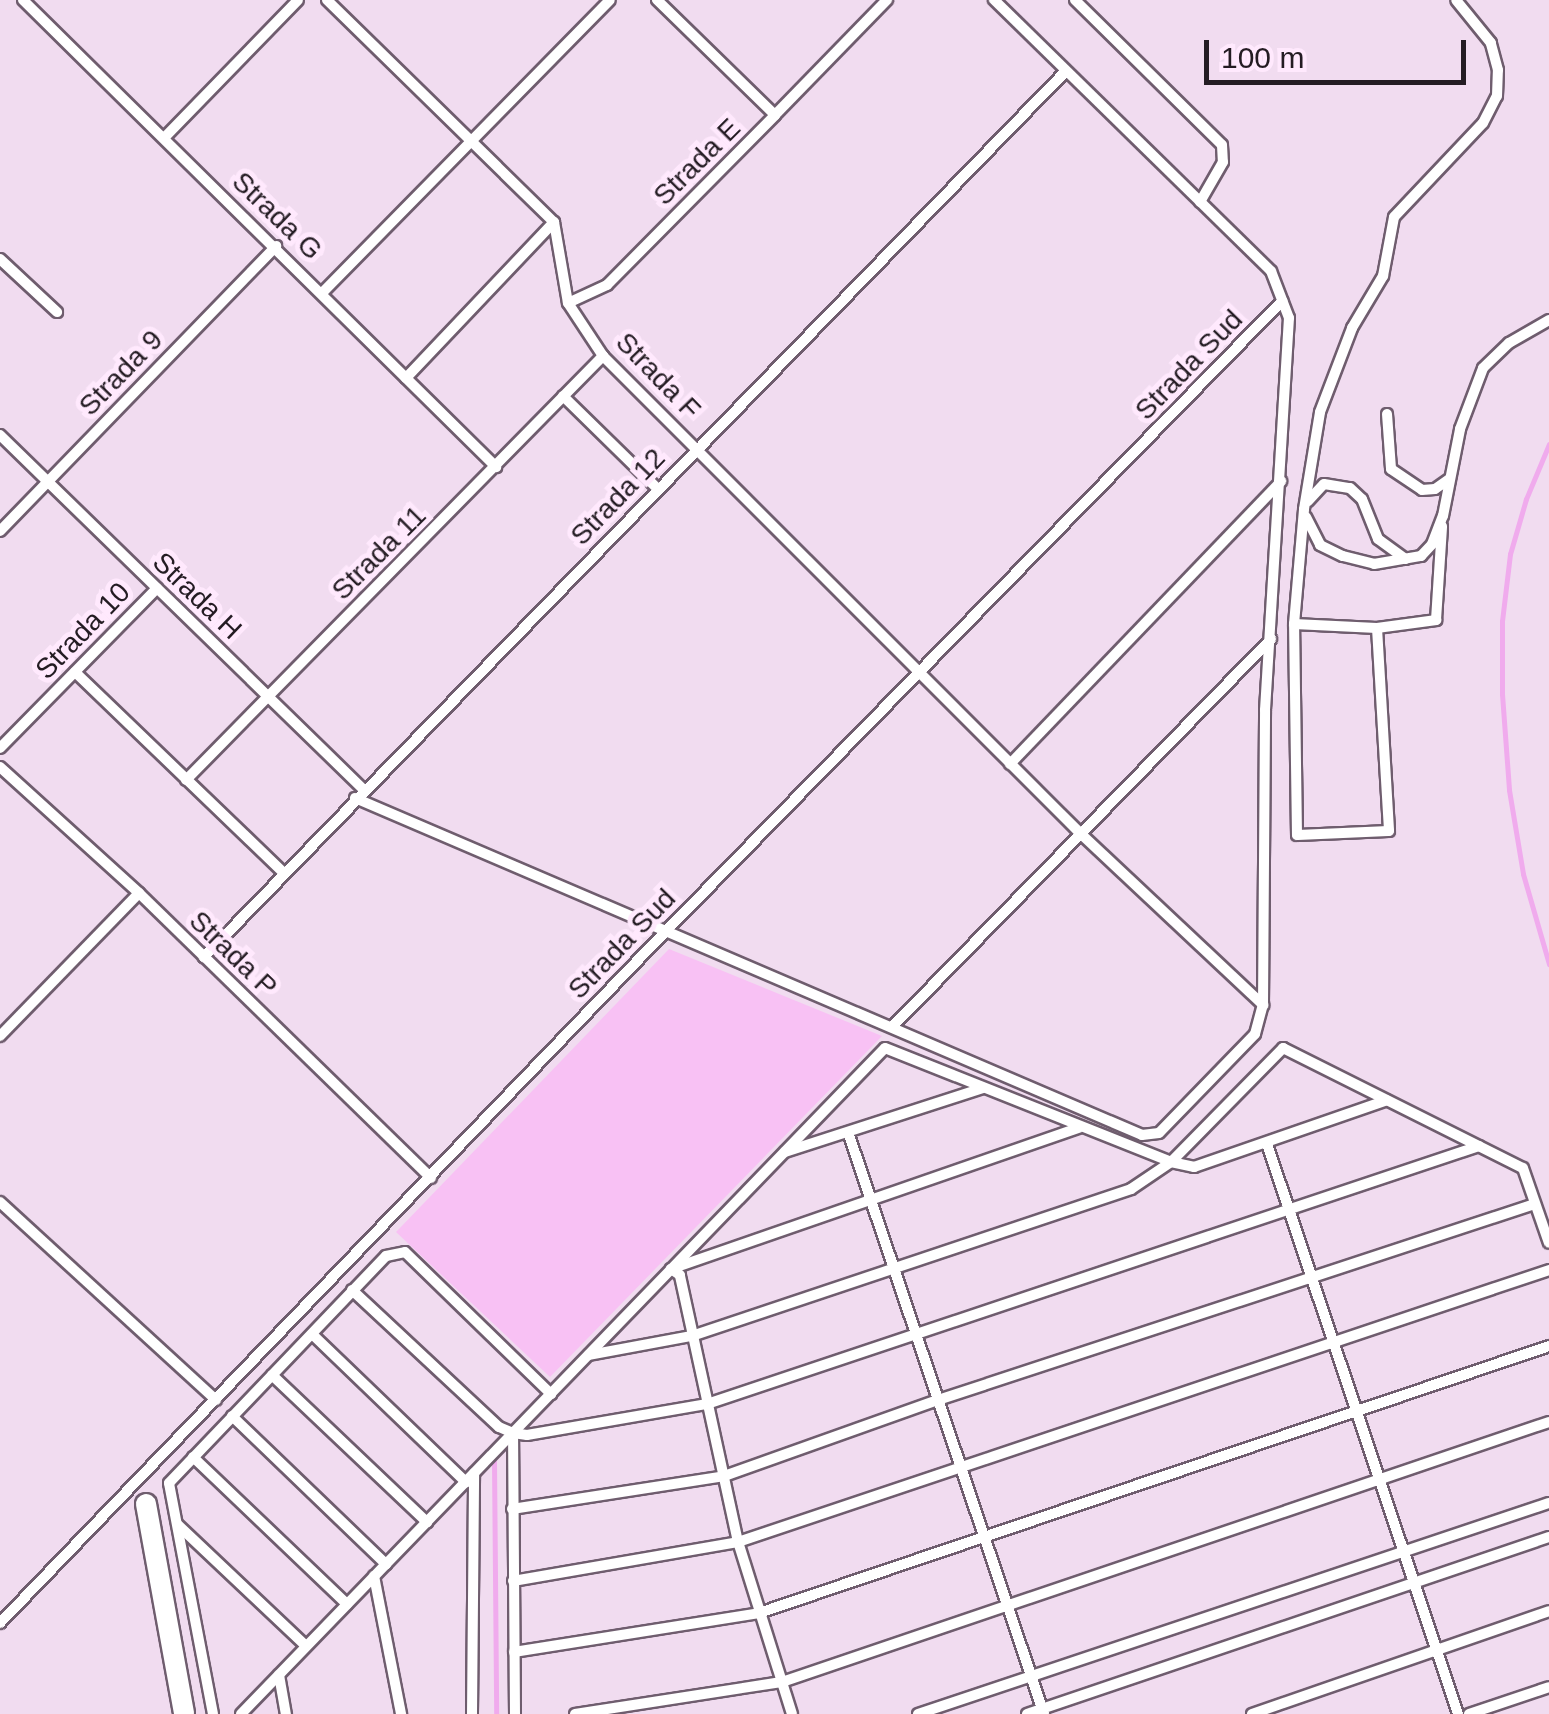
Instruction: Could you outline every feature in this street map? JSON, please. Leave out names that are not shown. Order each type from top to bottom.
[{"type":"street","points":[[146,1504],[184,1714]]},
{"type":"lane","name":"Strada G","points":[[23,0],[496,467]]},
{"type":"lane","points":[[164,138],[298,0]]},
{"type":"lane","points":[[323,292],[610,0]]},
{"type":"lane","name":"Strada E","points":[[568,303],[607,286],[774,115],[656,0]]},
{"type":"lane","points":[[774,115],[887,0]]},
{"type":"lane","points":[[359,794],[664,932],[1142,1134],[1159,1133],[1255,1034],[1263,1006],[1265,710],[1290,318],[1271,271],[994,0]]},
{"type":"lane","points":[[1075,0],[1222,145],[1223,162],[1200,202]]},
{"type":"lane","points":[[1377,628],[1389,831],[1297,836],[1294,624],[1304,508],[1320,412],[1352,328],[1383,276],[1394,217],[1483,123],[1496,96],[1498,70],[1491,42],[1456,0]]},
{"type":"lane","points":[[334,2],[554,222],[406,378]]},
{"type":"lane","name":"Strada 12","points":[[204,957],[1066,71]]},
{"type":"lane","name":"Strada F","points":[[554,222],[568,303],[603,356],[1079,832],[1263,1006]]},
{"type":"lane","name":"Strada 9","points":[[0,532],[276,246]]},
{"type":"lane","points":[[0,259],[57,312]]},
{"type":"lane","name":"Strada Sud","points":[[0,1623],[664,932],[1282,301]]},
{"type":"lane","points":[[1294,624],[1377,628],[1436,620],[1442,516],[1460,429],[1483,368],[1509,343],[1549,320]]},
{"type":"lane","name":"Strada 11","points":[[186,780],[603,356]]},
{"type":"lane","points":[[564,396],[658,489]]},
{"type":"lane","points":[[1387,414],[1391,468],[1422,490],[1435,489],[1449,480]]},
{"type":"lane","name":"Strada H","points":[[0,436],[268,697],[359,794]]},
{"type":"lane","points":[[1010,764],[1282,480]]},
{"type":"lane","points":[[1304,508],[1324,484],[1350,488],[1362,499],[1378,539],[1406,559]]},
{"type":"lane","points":[[1304,508],[1308,529],[1320,545],[1374,564],[1421,556],[1432,544],[1442,516]]},
{"type":"lane","name":"Strada 10","points":[[0,748],[157,588]]},
{"type":"lane","points":[[893,1026],[1271,638]]},
{"type":"lane","points":[[75,672],[284,873]]},
{"type":"lane","name":"Strada P","points":[[0,767],[139,893],[430,1178]]},
{"type":"lane","points":[[0,1036],[139,893]]},
{"type":"lane","points":[[241,1714],[885,1048],[1080,1128],[1194,1167],[1387,1100]]},
{"type":"lane","points":[[588,1355],[692,1336],[1131,1189],[1172,1162],[1283,1048],[1523,1168],[1549,1244]]},
{"type":"lane","points":[[784,1153],[984,1088]]},
{"type":"lane","points":[[671,1269],[1080,1128]]},
{"type":"lane","points":[[848,1135],[1042,1708]]},
{"type":"lane","points":[[1267,1144],[1458,1714]]},
{"type":"lane","points":[[352,1290],[499,1427],[526,1435],[706,1404],[1479,1146]]},
{"type":"lane","points":[[0,1202],[216,1400]]},
{"type":"lane","points":[[512,1509],[724,1476],[938,1400],[1535,1204]]},
{"type":"lane","points":[[213,1714],[169,1483],[386,1256],[405,1252],[551,1394]]},
{"type":"lane","points":[[671,1269],[680,1275],[738,1542],[792,1714]]},
{"type":"lane","points":[[513,1580],[738,1542],[1335,1345],[1549,1270]]},
{"type":"lane","points":[[312,1334],[470,1478],[472,1714]]},
{"type":"lane","points":[[514,1652],[759,1613],[1549,1346]]},
{"type":"lane","points":[[272,1375],[427,1522]]},
{"type":"lane","points":[[232,1416],[386,1564]]},
{"type":"lane","points":[[575,1714],[782,1682],[1549,1422]]},
{"type":"lane","points":[[513,1433],[515,1714]]},
{"type":"lane","points":[[193,1457],[347,1604]]},
{"type":"lane","points":[[918,1714],[1033,1680],[1549,1503]]},
{"type":"lane","points":[[177,1524],[306,1646]]},
{"type":"lane","points":[[1027,1714],[1414,1578],[1549,1537]]},
{"type":"lane","points":[[374,1576],[401,1714]]},
{"type":"lane","points":[[1252,1714],[1549,1612]]},
{"type":"lane","points":[[279,1675],[286,1714]]},
{"type":"lane","points":[[1468,1714],[1549,1687]]},
{"type":"shaded area","points":[[669,949],[882,1036],[550,1377],[396,1232]]},
{"type":"waterway","points":[[1549,444],[1526,499],[1510,554],[1502,621],[1502,694],[1509,790],[1523,874],[1549,964]]},
{"type":"waterway","points":[[494,1461],[496,1714]]}]
